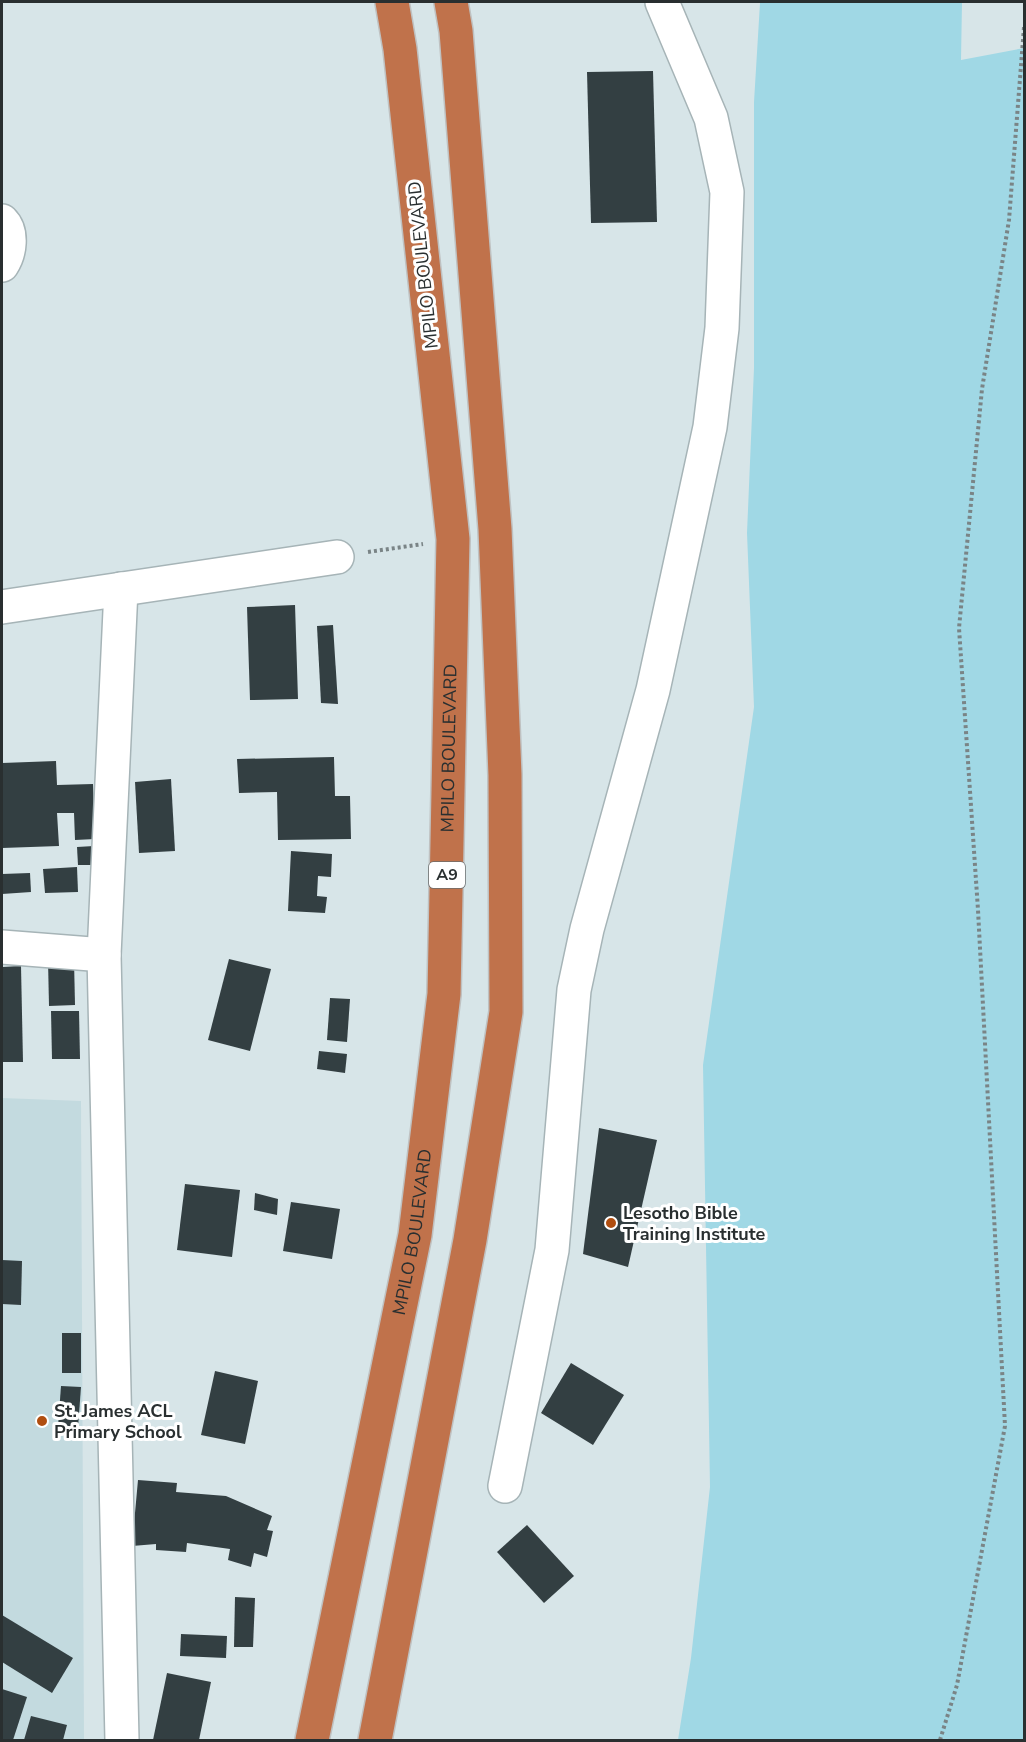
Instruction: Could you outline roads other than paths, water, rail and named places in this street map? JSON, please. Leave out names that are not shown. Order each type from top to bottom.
[{"type":"highway","name":"MPILO BOULEVARD","points":[[312,1740],[415,1235],[444,994],[453,539],[400,49],[392,2]]},
{"type":"highway","points":[[375,1740],[470,1240],[506,1012],[505,775],[495,529],[457,43],[451,2]]},
{"type":"street","points":[[506,1486],[552,1250],[574,990],[587,929],[653,690],[710,427],[722,328],[727,192],[711,118],[662,2]]},
{"type":"street","points":[[2,221],[6,225],[10,243],[2,265]]},
{"type":"street","points":[[2,607],[337,556]]},
{"type":"street","points":[[121,589],[104,955],[122,1740]]},
{"type":"street","points":[[2,947],[104,955]]},
{"type":"place","name":"Lesotho Bible Training Institute","points":[[611,1223]]},
{"type":"place","name":"St. James ACL Primary School","points":[[42,1421]]}]
